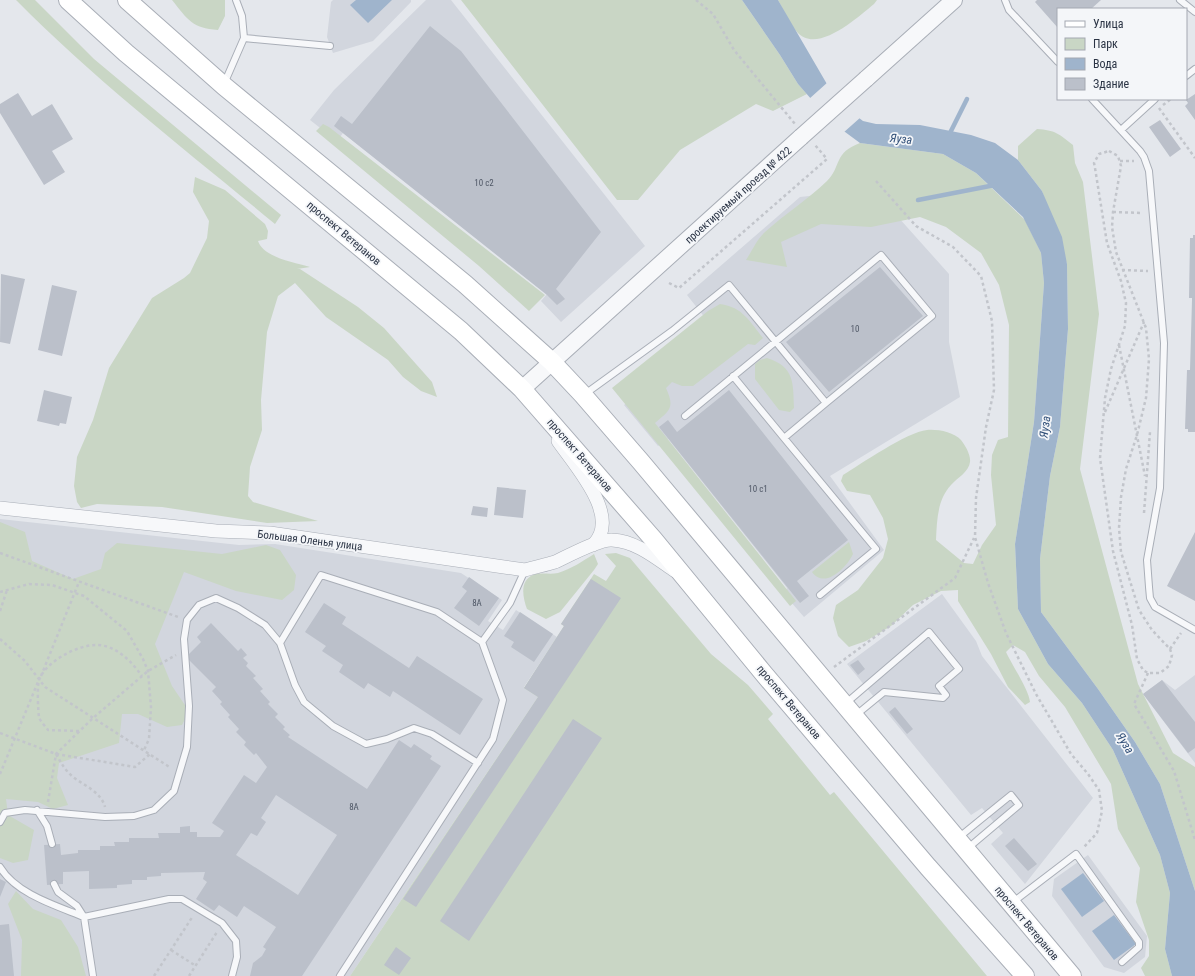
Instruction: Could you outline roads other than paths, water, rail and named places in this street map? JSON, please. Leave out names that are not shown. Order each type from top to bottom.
[{"type":"main road","name":"проспект Ветеранов","points":[[68,0],[126,53],[461,331],[527,394],[684,577],[928,867],[1025,976]]},
{"type":"main road","name":"проспект Ветеранов","points":[[127,0],[224,86],[465,284],[552,362],[583,395],[1072,976]]},
{"type":"street","name":"проектируемый проезд № 422","points":[[527,394],[552,362],[954,0]]},
{"type":"street","points":[[527,394],[600,504],[603,520],[602,532],[599,539],[592,546]]},
{"type":"street","name":"Большая Оленья улица","points":[[0,508],[216,531],[270,533],[525,570],[553,562],[601,541],[612,540],[630,544],[644,551],[684,577]]},
{"type":"lane","points":[[224,86],[244,38],[242,16],[236,0]]},
{"type":"lane","points":[[1005,0],[1009,10],[1057,61]]},
{"type":"lane","points":[[1180,0],[1195,12]]},
{"type":"lane","points":[[244,38],[330,46]]},
{"type":"lane","points":[[1187,75],[1195,69]]},
{"type":"lane","points":[[1093,100],[1140,151],[1147,164],[1153,213],[1164,343],[1160,488],[1147,560],[1150,598],[1155,607],[1195,630]]},
{"type":"lane","points":[[1121,130],[1155,100]]},
{"type":"lane","points":[[685,416],[881,255],[932,316],[784,438]]},
{"type":"lane","points":[[583,395],[672,331],[729,285],[826,403]]},
{"type":"lane","points":[[733,376],[876,549],[820,595]]},
{"type":"lane","points":[[482,642],[510,603],[525,570]]},
{"type":"lane","points":[[280,644],[321,575],[437,612],[482,642],[503,700],[493,738],[340,976]]},
{"type":"lane","points":[[0,822],[5,814],[25,810],[105,818],[134,816],[154,810],[174,792],[188,747],[189,706],[184,639],[187,620],[198,605],[216,598],[238,608],[265,625],[280,644],[295,685],[304,702],[333,726],[366,744],[387,739],[414,728],[432,734],[478,763]]},
{"type":"lane","points":[[929,632],[959,669],[939,686],[946,696],[943,698],[884,692],[849,711],[929,632]]},
{"type":"lane","points":[[1010,795],[1019,805],[961,845],[1010,795]]},
{"type":"lane","points":[[37,810],[47,826],[52,844]]},
{"type":"lane","points":[[1010,904],[1076,854],[1139,942],[1139,947],[1122,962]]},
{"type":"lane","points":[[0,867],[3,873],[28,894],[84,917],[169,899],[182,899],[222,923],[236,941],[237,958],[232,976]]},
{"type":"lane","points":[[54,884],[58,892],[77,906],[84,917],[93,976]]},
{"type":"water","points":[[356,0],[392,0],[368,23],[350,5]]},
{"type":"water","name":"Яуза","points":[[742,0],[778,0],[831,91],[846,108],[863,121],[876,124],[920,125],[971,135],[995,143],[1018,160],[1042,191],[1062,237],[1067,264],[1068,329],[1060,427],[1050,476],[1040,559],[1041,612],[1135,742],[1160,784],[1195,891],[1195,976],[1172,976],[1165,949],[1170,893],[1160,855],[1113,750],[1082,703],[1048,664],[1018,609],[1015,544],[1034,422],[1044,283],[1041,253],[1023,217],[976,173],[943,154],[860,143],[841,129],[819,108],[798,84]]},
{"type":"water","points":[[1083,873],[1104,901],[1082,917],[1061,889]]},
{"type":"water","points":[[1114,915],[1136,944],[1114,960],[1092,931]]},
{"type":"waterway","points":[[949,135],[967,99]]},
{"type":"waterway","points":[[918,200],[995,185]]}]
